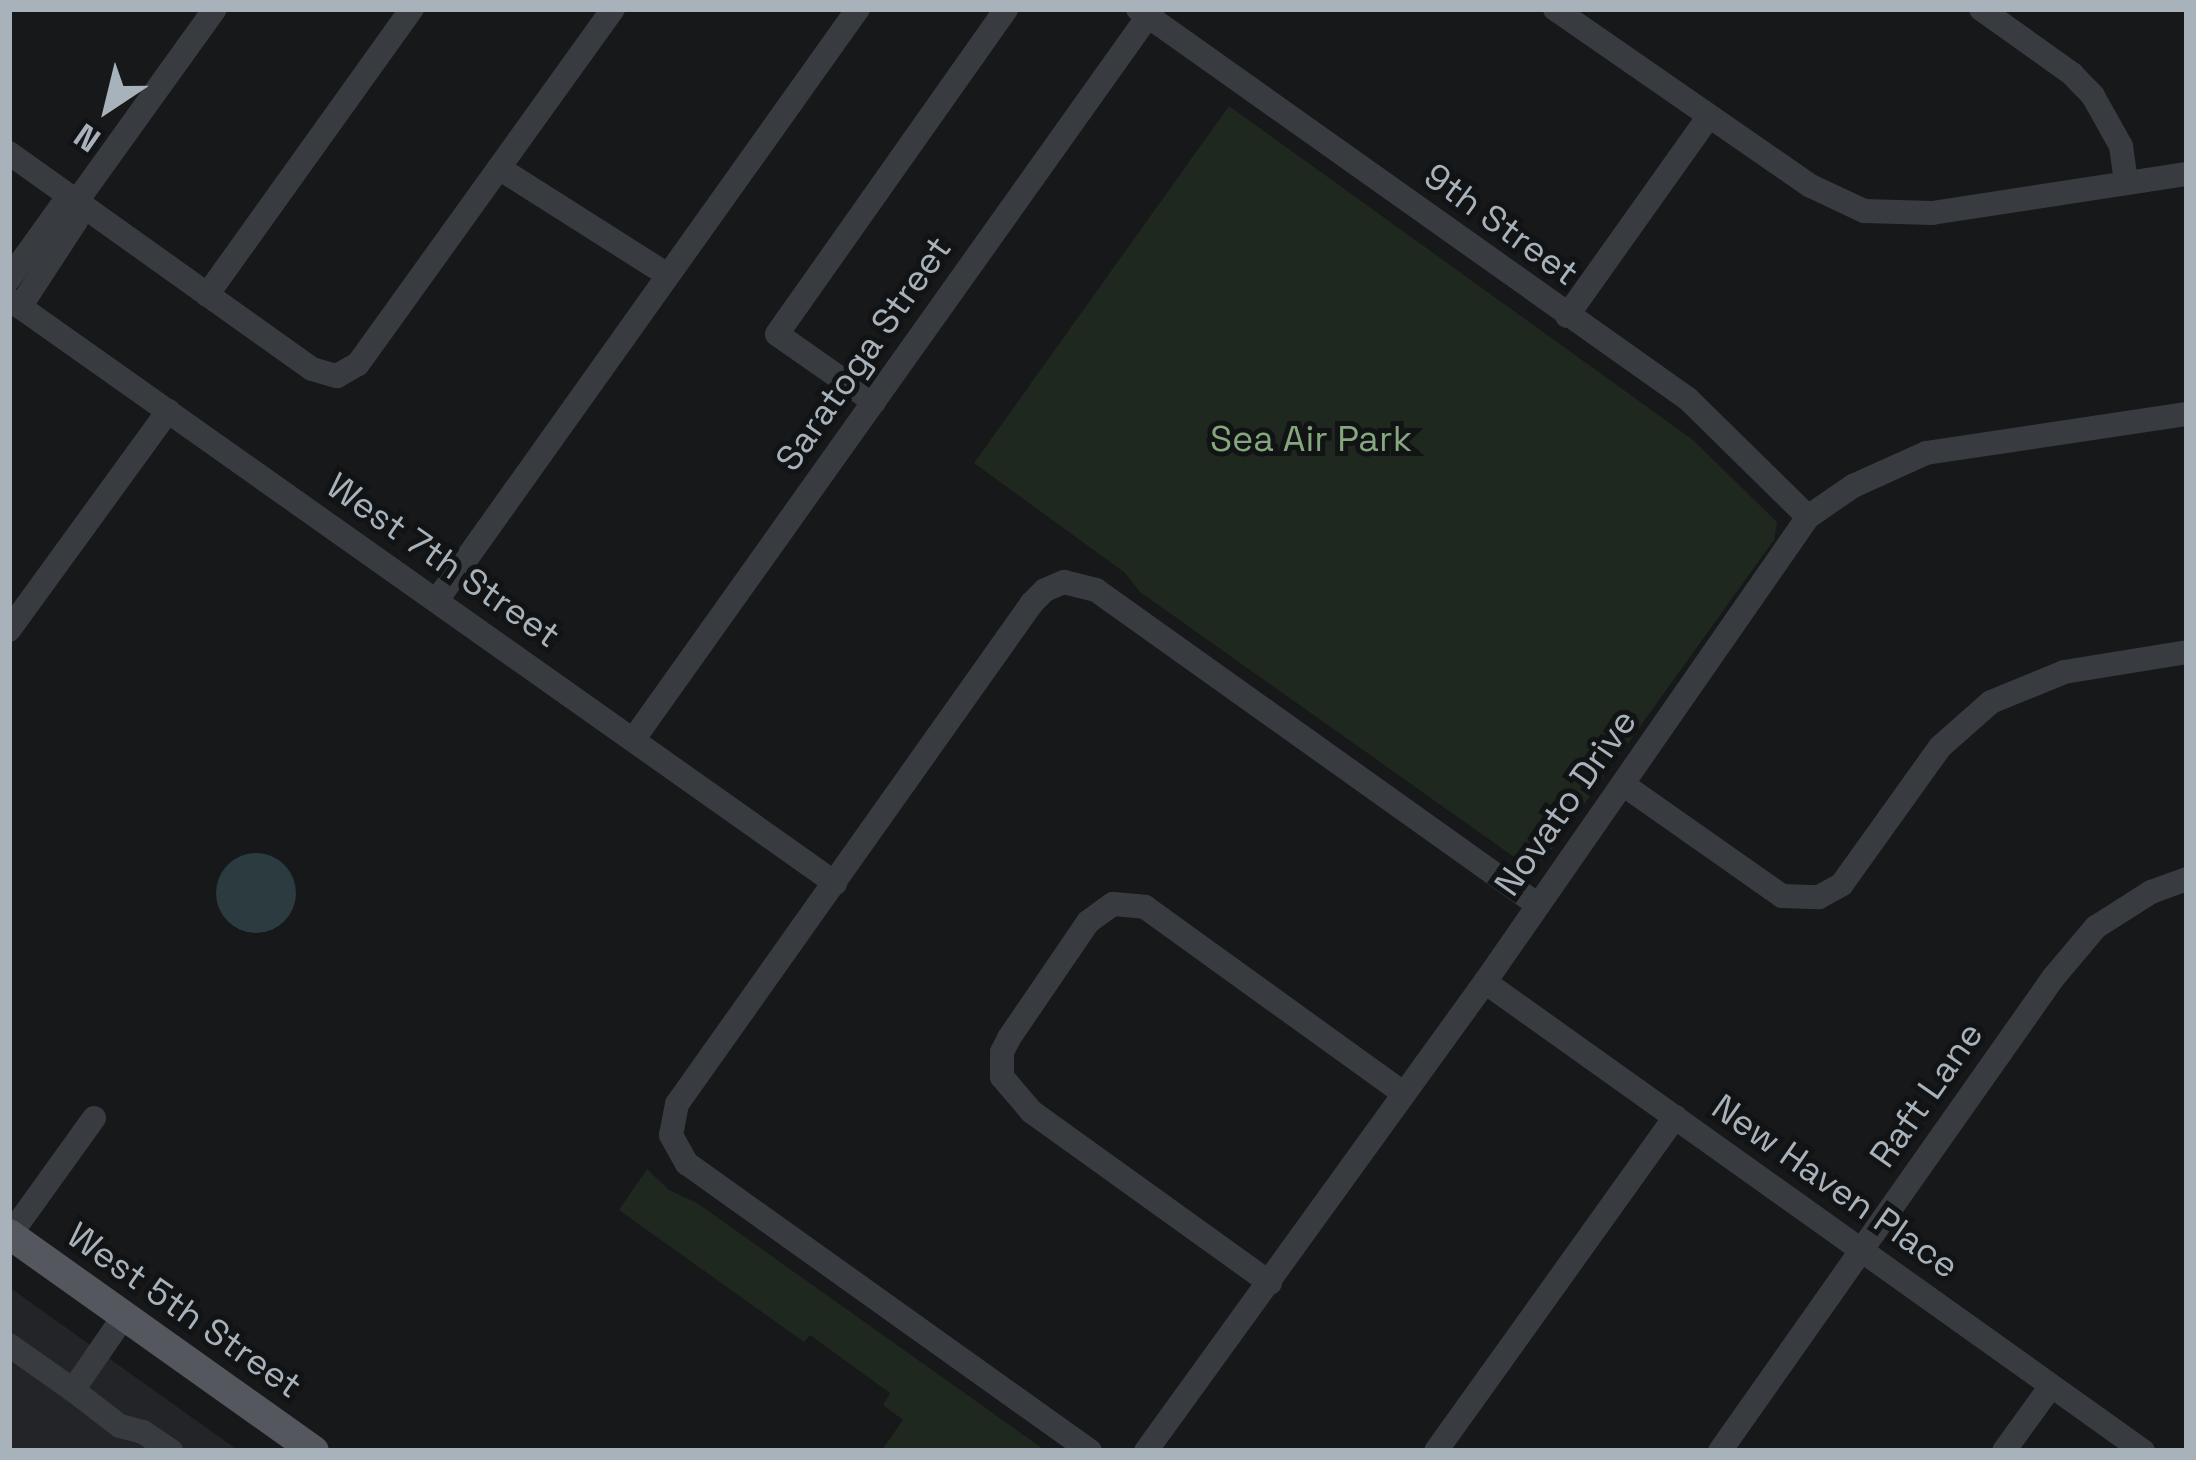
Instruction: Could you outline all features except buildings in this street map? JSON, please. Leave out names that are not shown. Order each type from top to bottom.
[{"type":"main road","name":"West 5th Street","points":[[9,1234],[314,1451]]},
{"type":"street","points":[[9,279],[76,221],[76,201],[215,9]]},
{"type":"street","points":[[207,295],[412,9]]},
{"type":"street","points":[[9,153],[207,295],[325,375],[337,376],[358,364],[613,9]]},
{"type":"street","points":[[437,600],[858,9]]},
{"type":"street","points":[[874,402],[777,334],[1006,9]]},
{"type":"street","points":[[1555,9],[1810,186],[1880,214],[1932,214],[2187,174]]},
{"type":"street","points":[[1981,9],[2072,74],[2093,96],[2121,146],[2126,182]]},
{"type":"street","name":"Saratoga Street","points":[[633,740],[1146,12]]},
{"type":"street","name":"9th Street","points":[[1146,12],[1722,427],[1808,517]]},
{"type":"street","points":[[1567,316],[1709,116]]},
{"type":"street","points":[[504,161],[560,210],[574,211],[666,274]]},
{"type":"street","points":[[15,303],[46,248]]},
{"type":"street","name":"West 7th Street","points":[[15,303],[836,883]]},
{"type":"street","points":[[9,630],[168,411]]},
{"type":"street","name":"Novato Drive","points":[[1146,1451],[1485,982],[1808,517],[1853,485],[1926,454],[2187,414]]},
{"type":"street","points":[[1090,1451],[687,1164],[671,1135],[677,1103],[1032,603],[1045,590],[1064,582],[1096,590],[1538,905]]},
{"type":"street","points":[[1624,784],[1782,896],[1819,898],[1842,884],[1940,747],[1991,702],[2064,672],[2187,652]]},
{"type":"street","name":"Raft Lane","points":[[1720,1451],[2053,978],[2096,927],[2152,892],[2187,880]]},
{"type":"street","points":[[1270,1283],[1031,1112],[1002,1077],[1002,1052],[1009,1039],[1088,922],[1113,904],[1132,903],[1168,921],[1404,1094]]},
{"type":"street","name":"New Haven Place","points":[[1485,982],[2143,1451]]},
{"type":"street","points":[[9,1234],[94,1118]]},
{"type":"street","points":[[1436,1451],[1675,1118]]},
{"type":"street","points":[[73,1390],[124,1316]]},
{"type":"street","points":[[9,1345],[121,1426],[143,1432],[171,1451]]},
{"type":"street","points":[[2004,1451],[2051,1386]]},
{"type":"shaded area","points":[[256,853],[284,865],[296,893],[284,921],[256,933],[228,921],[216,893],[228,865]]},
{"type":"shaded area","points":[[9,1287],[239,1451],[9,1451]]},
{"type":"green space","name":"Sea Air Park","points":[[1229,106],[1693,440],[1777,522],[1774,540],[1544,860],[1524,864],[1140,592],[1124,572],[974,463]]},
{"type":"green space","points":[[647,1169],[669,1190],[697,1203],[1046,1451],[881,1451],[903,1420],[883,1405],[890,1393],[810,1335],[804,1342],[619,1210]]}]
